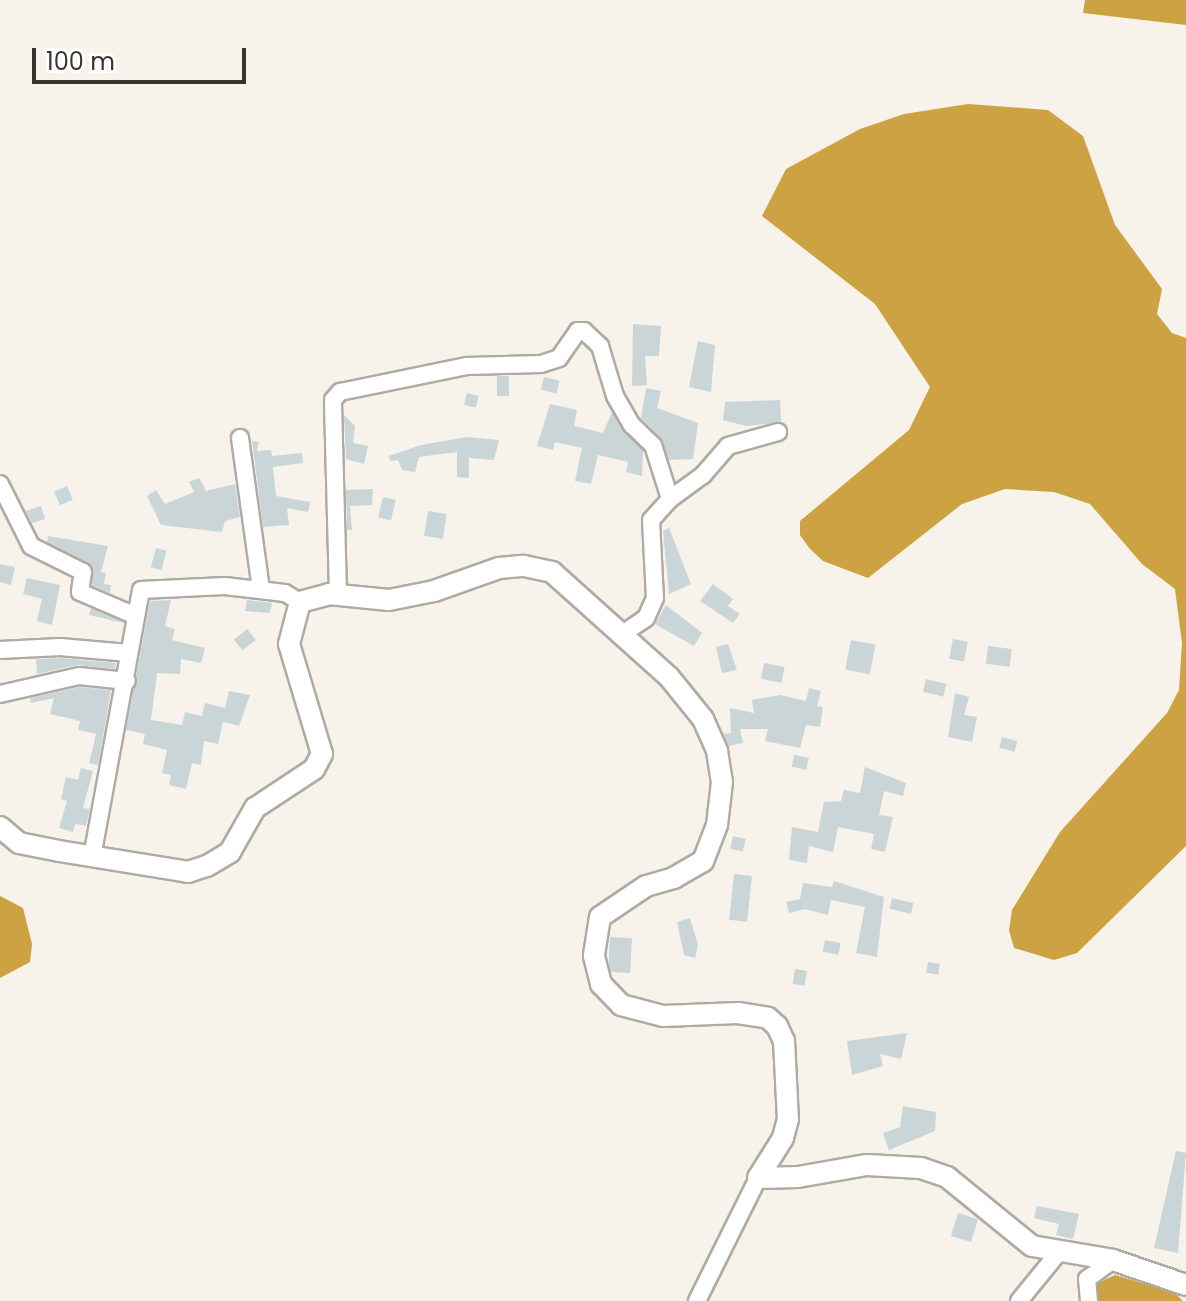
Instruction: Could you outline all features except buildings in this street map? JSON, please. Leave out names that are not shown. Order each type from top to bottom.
[{"type":"street","points":[[338,594],[333,400],[340,392],[467,366],[541,364],[559,358],[578,331],[584,331],[600,346],[615,396],[632,425],[653,445],[670,499]]},
{"type":"street","points":[[621,635],[646,618],[655,598],[651,520],[670,499],[703,475],[728,446],[778,432]]},
{"type":"street","points":[[240,438],[261,590]]},
{"type":"street","points":[[0,484],[31,546],[83,572],[80,592],[136,616]]},
{"type":"street","points":[[92,857],[127,681],[141,590],[146,587],[261,590],[285,593],[300,602],[338,594],[389,600],[524,566],[552,572],[669,677],[703,719],[717,751],[722,782],[717,825],[703,861],[674,878],[646,886],[600,917],[594,956],[601,984],[621,1005],[663,1016],[738,1013],[768,1018],[777,1026],[784,1041],[788,1119],[783,1138],[758,1178],[697,1301]]},
{"type":"street","points":[[0,827],[19,843],[188,872],[207,866],[230,852],[266,797],[314,769],[322,754],[319,732],[297,683],[289,644],[300,602]]},
{"type":"street","points":[[0,650],[60,647],[129,653]]},
{"type":"street","points":[[0,694],[79,676],[127,681]]},
{"type":"street","points":[[758,1178],[798,1177],[867,1165],[921,1168],[947,1177],[1032,1246],[1113,1260],[1186,1285]]},
{"type":"street","points":[[1019,1301],[1059,1252]]},
{"type":"street","points":[[1089,1301],[1087,1279],[1113,1260]]},
{"type":"shaded area","points":[[1085,0],[1186,0],[1186,25],[1083,13]]},
{"type":"shaded area","points":[[968,104],[1048,110],[1083,136],[1115,225],[1162,289],[1157,314],[1172,333],[1186,338],[1186,846],[1077,953],[1054,960],[1014,948],[1009,930],[1012,910],[1060,832],[1167,713],[1179,690],[1182,643],[1175,589],[1142,564],[1090,504],[1054,492],[1005,489],[962,504],[868,578],[823,561],[800,535],[800,521],[909,430],[930,387],[875,304],[762,216],[786,169],[860,129],[904,114]]},
{"type":"shaded area","points":[[0,896],[23,908],[32,944],[30,962],[0,978]]},
{"type":"shaded area","points":[[1115,1275],[1175,1293],[1183,1301],[1095,1301],[1096,1284]]}]
